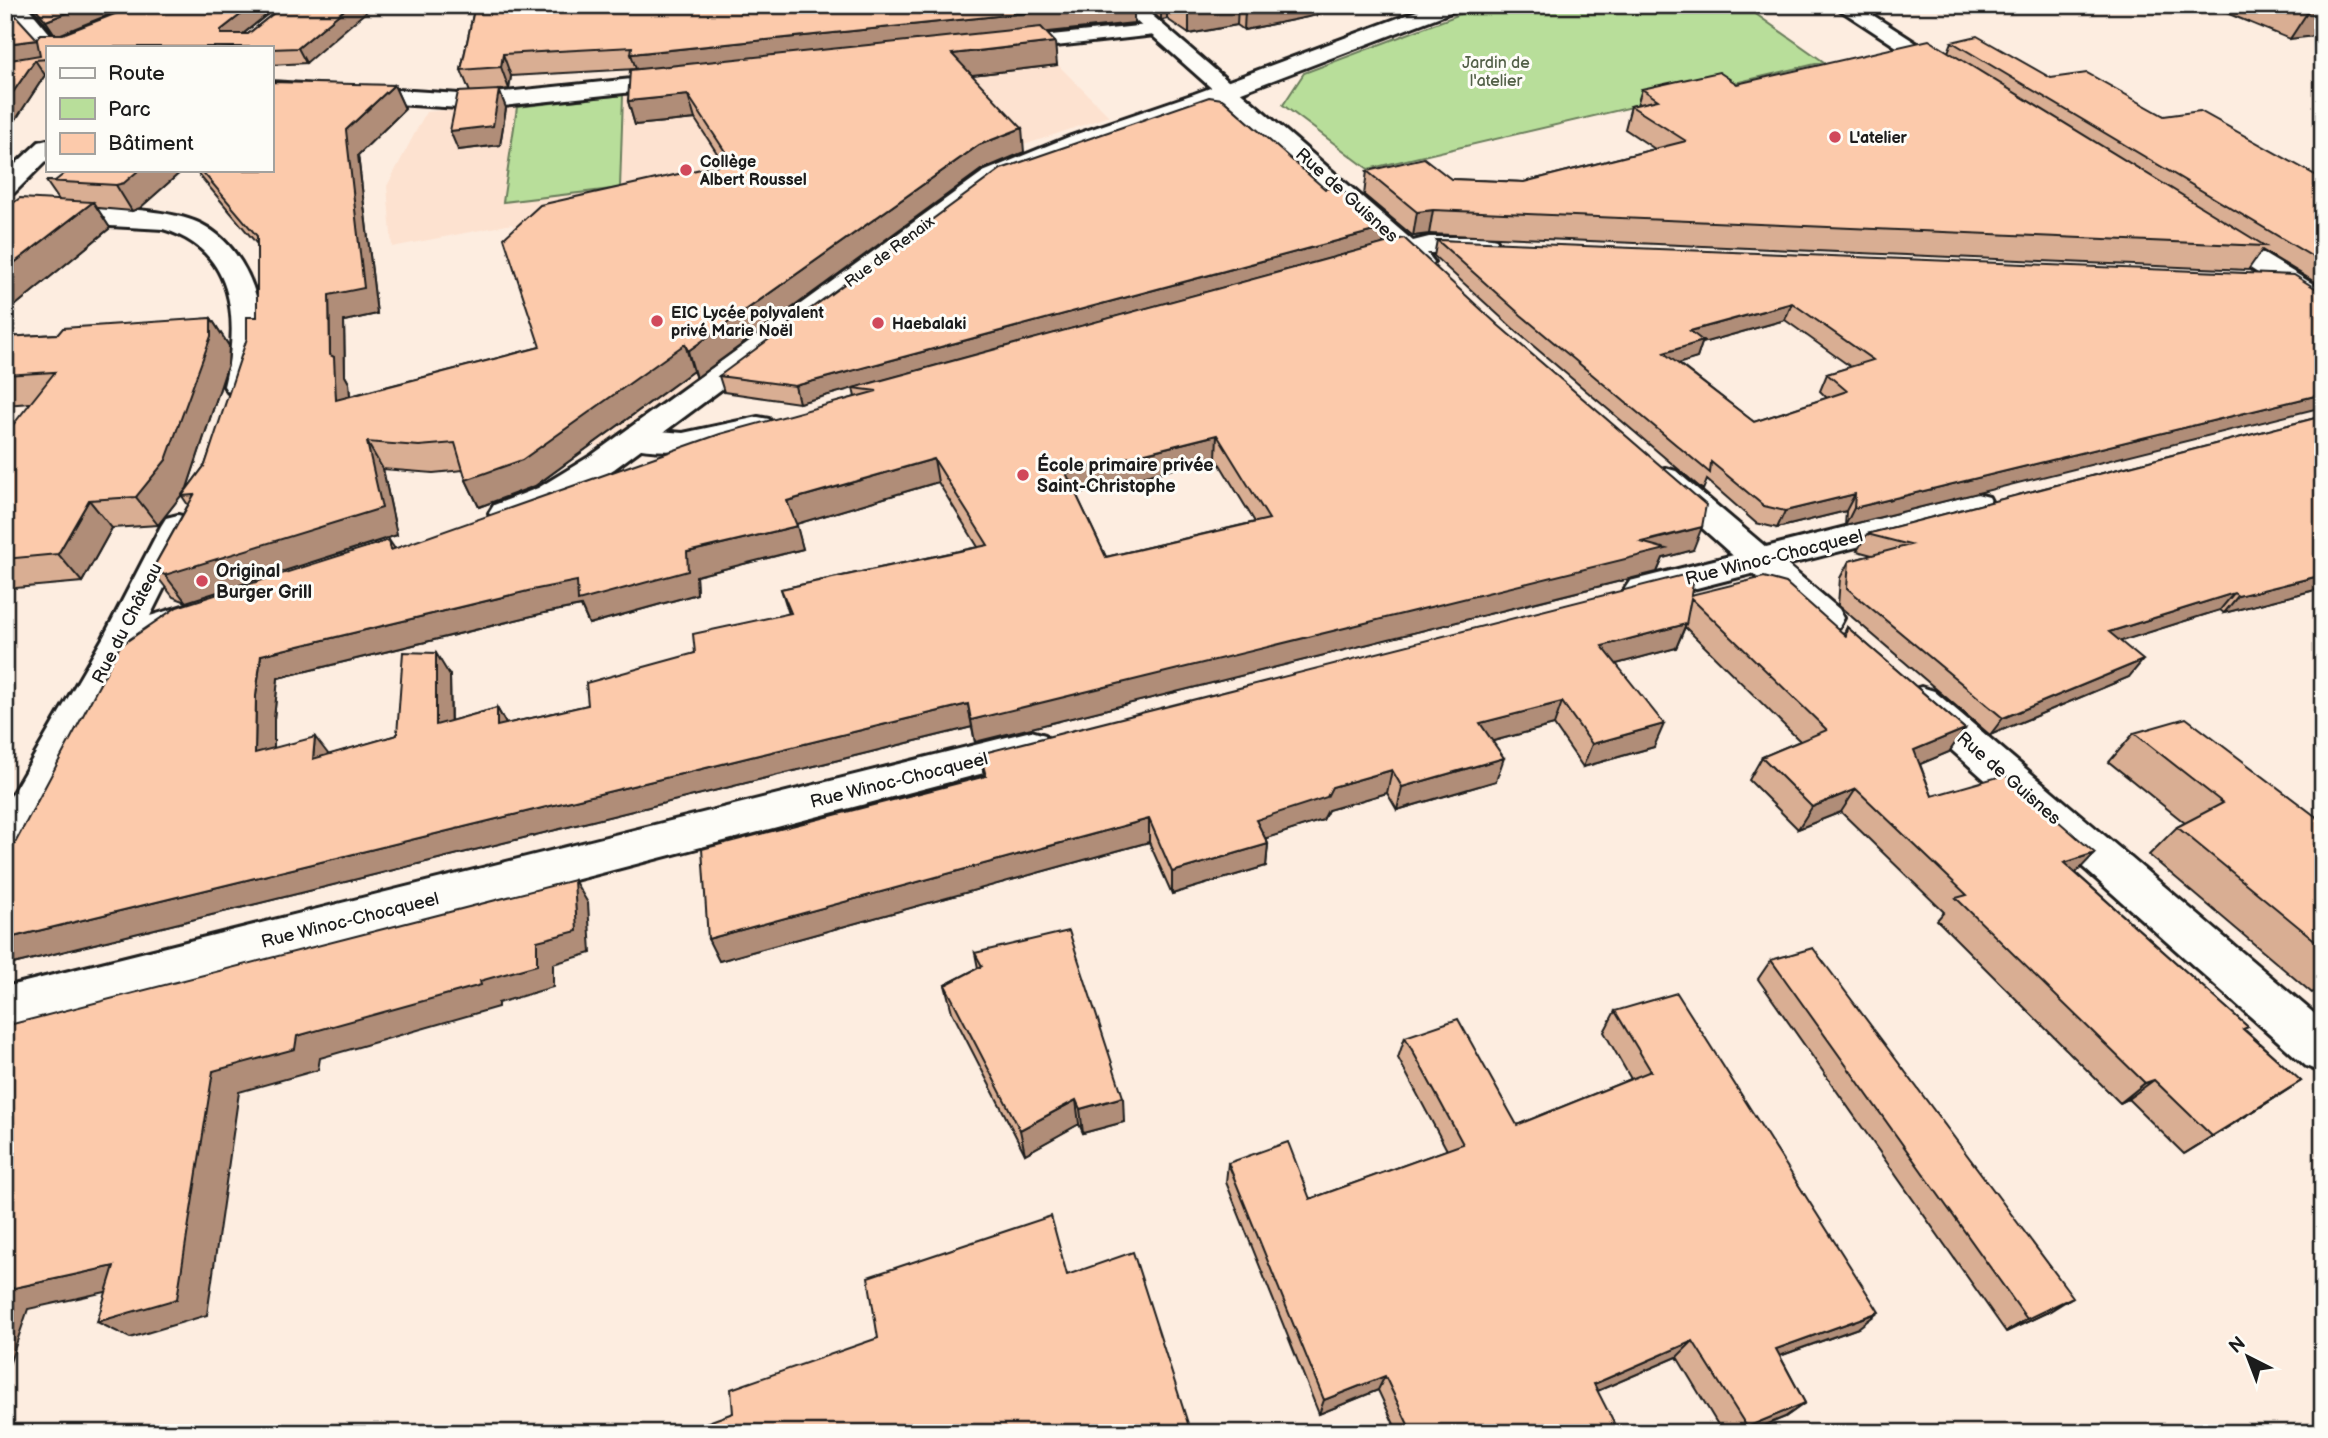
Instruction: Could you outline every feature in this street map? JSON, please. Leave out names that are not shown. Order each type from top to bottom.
[{"type":"street","points":[[15,5],[51,46]]},
{"type":"street","name":"Rue de Guisnes","points":[[1128,5],[1444,284]]},
{"type":"street","name":"Rue de Renaix","points":[[476,524],[550,495],[637,439],[992,177],[1079,141],[1452,5]]},
{"type":"street","points":[[1843,5],[1976,88]]},
{"type":"street","points":[[976,49],[1157,30]]},
{"type":"street","points":[[55,46],[74,40]]},
{"type":"street","points":[[273,89],[475,102],[699,79]]},
{"type":"street","points":[[5,188],[46,148]]},
{"type":"street","points":[[5,205],[46,169]]},
{"type":"street","points":[[5,212],[177,222],[201,234],[235,274],[246,312],[246,364],[230,411]]},
{"type":"street","points":[[2188,218],[2323,302]]},
{"type":"street","points":[[1338,267],[1406,248],[1459,244],[1515,246]]},
{"type":"street","points":[[2241,279],[2289,281]]},
{"type":"street","points":[[637,439],[683,443],[786,418]]},
{"type":"street","points":[[1648,464],[1852,640]]},
{"type":"street","name":"Rue Winoc-Chocqueel","points":[[1601,601],[2005,498]]},
{"type":"street","name":"Rue du Château","points":[[5,844],[121,638],[174,531],[197,503]]},
{"type":"street","points":[[121,638],[219,608]]},
{"type":"street","name":"Rue de Guisnes","points":[[1894,677],[2323,1051]]},
{"type":"street","name":"Rue Winoc-Chocqueel","points":[[5,1008],[1061,738]]},
{"type":"shaded area","name":"Collège Albert Roussel","points":[[1041,48],[1109,116],[998,154],[871,215],[902,228],[605,449],[545,425],[553,372],[532,265],[512,224],[392,247],[387,186],[426,112]]},
{"type":"green space","name":"Jardin de l'atelier","points":[[1484,5],[1743,5],[1824,62],[1368,169],[1283,105],[1304,73]]},
{"type":"green space","points":[[623,95],[620,188],[503,202],[517,107]]},
{"type":"building","points":[[5,5],[37,39],[40,34],[63,34],[138,5],[253,5],[221,30],[221,34],[248,34],[284,5],[350,5],[298,48],[46,46],[46,59],[35,60],[5,104],[5,61],[40,55],[37,40],[5,44]]},
{"type":"building","points":[[33,5],[87,5],[46,21]]},
{"type":"building","points":[[475,5],[1103,5],[631,54],[632,47],[503,54],[501,67],[461,70]]},
{"type":"building","points":[[1177,5],[1234,5],[1189,13]]},
{"type":"building","points":[[1239,5],[1267,5],[1245,10]]},
{"type":"building","points":[[1041,27],[1055,42],[952,54],[1022,128],[979,145],[688,351],[685,344],[522,460],[466,480],[455,443],[419,446],[367,442],[382,508],[165,575],[152,570],[194,495],[182,496],[205,465],[247,338],[247,317],[257,317],[257,236],[203,172],[273,172],[273,82],[394,85],[346,130],[364,288],[329,295],[330,355],[334,357],[336,400],[540,347],[504,238],[540,205],[732,162],[688,95],[628,101],[630,70]]},
{"type":"building","points":[[1977,36],[2051,78],[2087,73],[2164,116],[2200,111],[2317,176],[2323,174],[2323,263],[1952,42]]},
{"type":"building","points":[[1929,40],[2265,246],[1433,210],[1417,212],[1367,171],[1424,158],[1451,179],[1524,182],[1686,141],[1631,106],[1658,100],[1642,89],[1719,72],[1737,84]]},
{"type":"building","points":[[499,90],[493,126],[450,131],[458,92]]},
{"type":"building","points":[[1209,97],[1222,99],[1325,189],[1337,186],[1385,228],[795,386],[719,376],[1001,169]]},
{"type":"building","points":[[66,172],[137,172],[124,183],[116,185],[46,181],[55,181]]},
{"type":"building","points":[[20,198],[93,202],[5,270],[5,209]]},
{"type":"building","points":[[1404,238],[1498,325],[1706,505],[1702,527],[1641,542],[1666,549],[971,720],[968,704],[5,939],[5,862],[120,646],[177,607],[389,540],[391,550],[720,434],[877,391],[853,388]],"holes":[[[1217,435],[1269,519],[1106,557],[1066,473]],[[934,459],[988,545],[781,589],[791,613],[693,634],[695,653],[586,683],[588,705],[497,726],[497,708],[436,725],[436,653],[403,652],[397,735],[313,759],[315,737],[255,753],[256,696],[261,655],[577,581],[578,601],[688,571],[687,552],[797,526],[787,501]]]},
{"type":"building","points":[[1437,240],[2294,275],[2323,293],[2323,394],[1854,508],[1855,494],[1785,511],[1764,506],[1711,462],[1710,473],[1521,315]],"holes":[[[1792,303],[1873,360],[1827,374],[1847,391],[1754,422],[1664,353],[1703,341],[1690,331]]]},
{"type":"building","points":[[211,318],[211,336],[166,460],[136,497],[89,500],[58,554],[5,559],[5,435],[55,372],[5,375],[5,337],[58,334],[63,328]]},
{"type":"building","points":[[2323,416],[2323,575],[2238,596],[2234,593],[2109,632],[2143,660],[2003,718],[1847,588],[1849,561],[1910,545],[1867,534]]},
{"type":"building","points":[[1695,572],[1691,595],[1764,577],[1786,583],[1846,636],[1847,627],[1965,729],[1914,750],[1932,796],[2005,775],[2095,853],[2064,863],[2248,1027],[2243,1029],[2301,1081],[2212,1136],[2154,1080],[2145,1083],[1956,898],[1967,895],[1856,789],[1812,807],[1762,757],[1827,730],[1691,598],[1686,624],[1602,646],[1664,724],[1592,744],[1562,702],[1480,723],[1504,758],[1402,787],[1392,770],[1332,787],[1327,797],[1256,820],[1268,844],[1172,872],[1149,819],[708,939],[702,849],[986,776],[980,754]]},
{"type":"building","points":[[2186,718],[2323,822],[2323,947],[2177,827],[2223,803],[2134,733]]},
{"type":"building","points":[[574,880],[577,931],[537,941],[537,965],[480,981],[481,985],[297,1036],[295,1049],[213,1071],[177,1299],[97,1322],[114,1266],[5,1290],[5,1026]]},
{"type":"building","points":[[1069,931],[1123,1097],[1080,1109],[1076,1100],[1020,1130],[945,985],[982,966],[975,953]]},
{"type":"building","points":[[1813,948],[2073,1297],[2027,1319],[1771,960]]},
{"type":"building","points":[[1677,993],[1879,1312],[1776,1349],[1805,1403],[1747,1427],[1693,1341],[1594,1384],[1617,1429],[1609,1433],[1412,1433],[1385,1376],[1324,1400],[1228,1163],[1288,1142],[1310,1199],[1463,1144],[1405,1037],[1458,1019],[1517,1125],[1651,1071],[1615,1011]]},
{"type":"building","points":[[1051,1216],[1067,1275],[1133,1252],[1191,1433],[678,1433],[733,1413],[731,1389],[878,1338],[868,1277]]},
{"type":"place","name":"L'atelier","points":[[1835,137]]},
{"type":"place","name":"Collège Albert Roussel","points":[[686,170]]},
{"type":"place","name":"EIC Lycée polyvalent privé Marie Noël","points":[[657,321]]},
{"type":"place","name":"Haebalaki","points":[[878,323]]},
{"type":"place","name":"École primaire privée Saint-Christophe","points":[[1023,475]]},
{"type":"place","name":"Original Burger Grill","points":[[202,581]]}]
